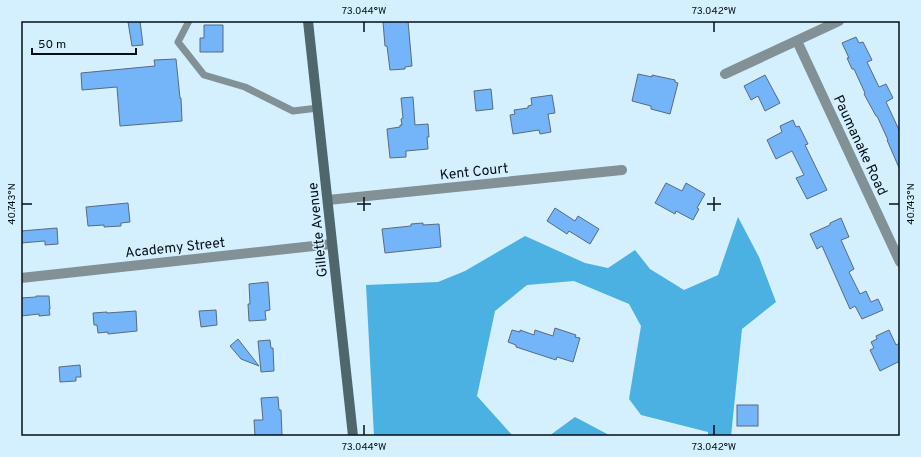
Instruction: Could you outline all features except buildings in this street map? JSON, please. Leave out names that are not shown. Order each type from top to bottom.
[{"type":"street","name":"Gillette Avenue","points":[[308,21],[353,436]]},
{"type":"street","points":[[725,74],[839,21]]},
{"type":"street","name":"Paumanake Road","points":[[797,41],[900,262]]},
{"type":"street","name":"Kent Court","points":[[328,200],[622,170]]},
{"type":"street","name":"Academy Street","points":[[21,278],[332,244]]},
{"type":"lane","points":[[189,21],[178,42],[204,74],[245,87],[293,111],[318,108]]},
{"type":"shaded area","points":[[738,217],[759,257],[776,302],[742,329],[731,436],[708,436],[708,432],[641,415],[629,399],[641,326],[629,304],[574,281],[527,285],[495,311],[477,396],[513,436],[374,436],[366,285],[438,282],[465,271],[525,236],[585,263],[608,268],[635,250],[650,269],[684,290],[718,275]]},
{"type":"shaded area","points":[[575,417],[611,436],[549,436]]}]
